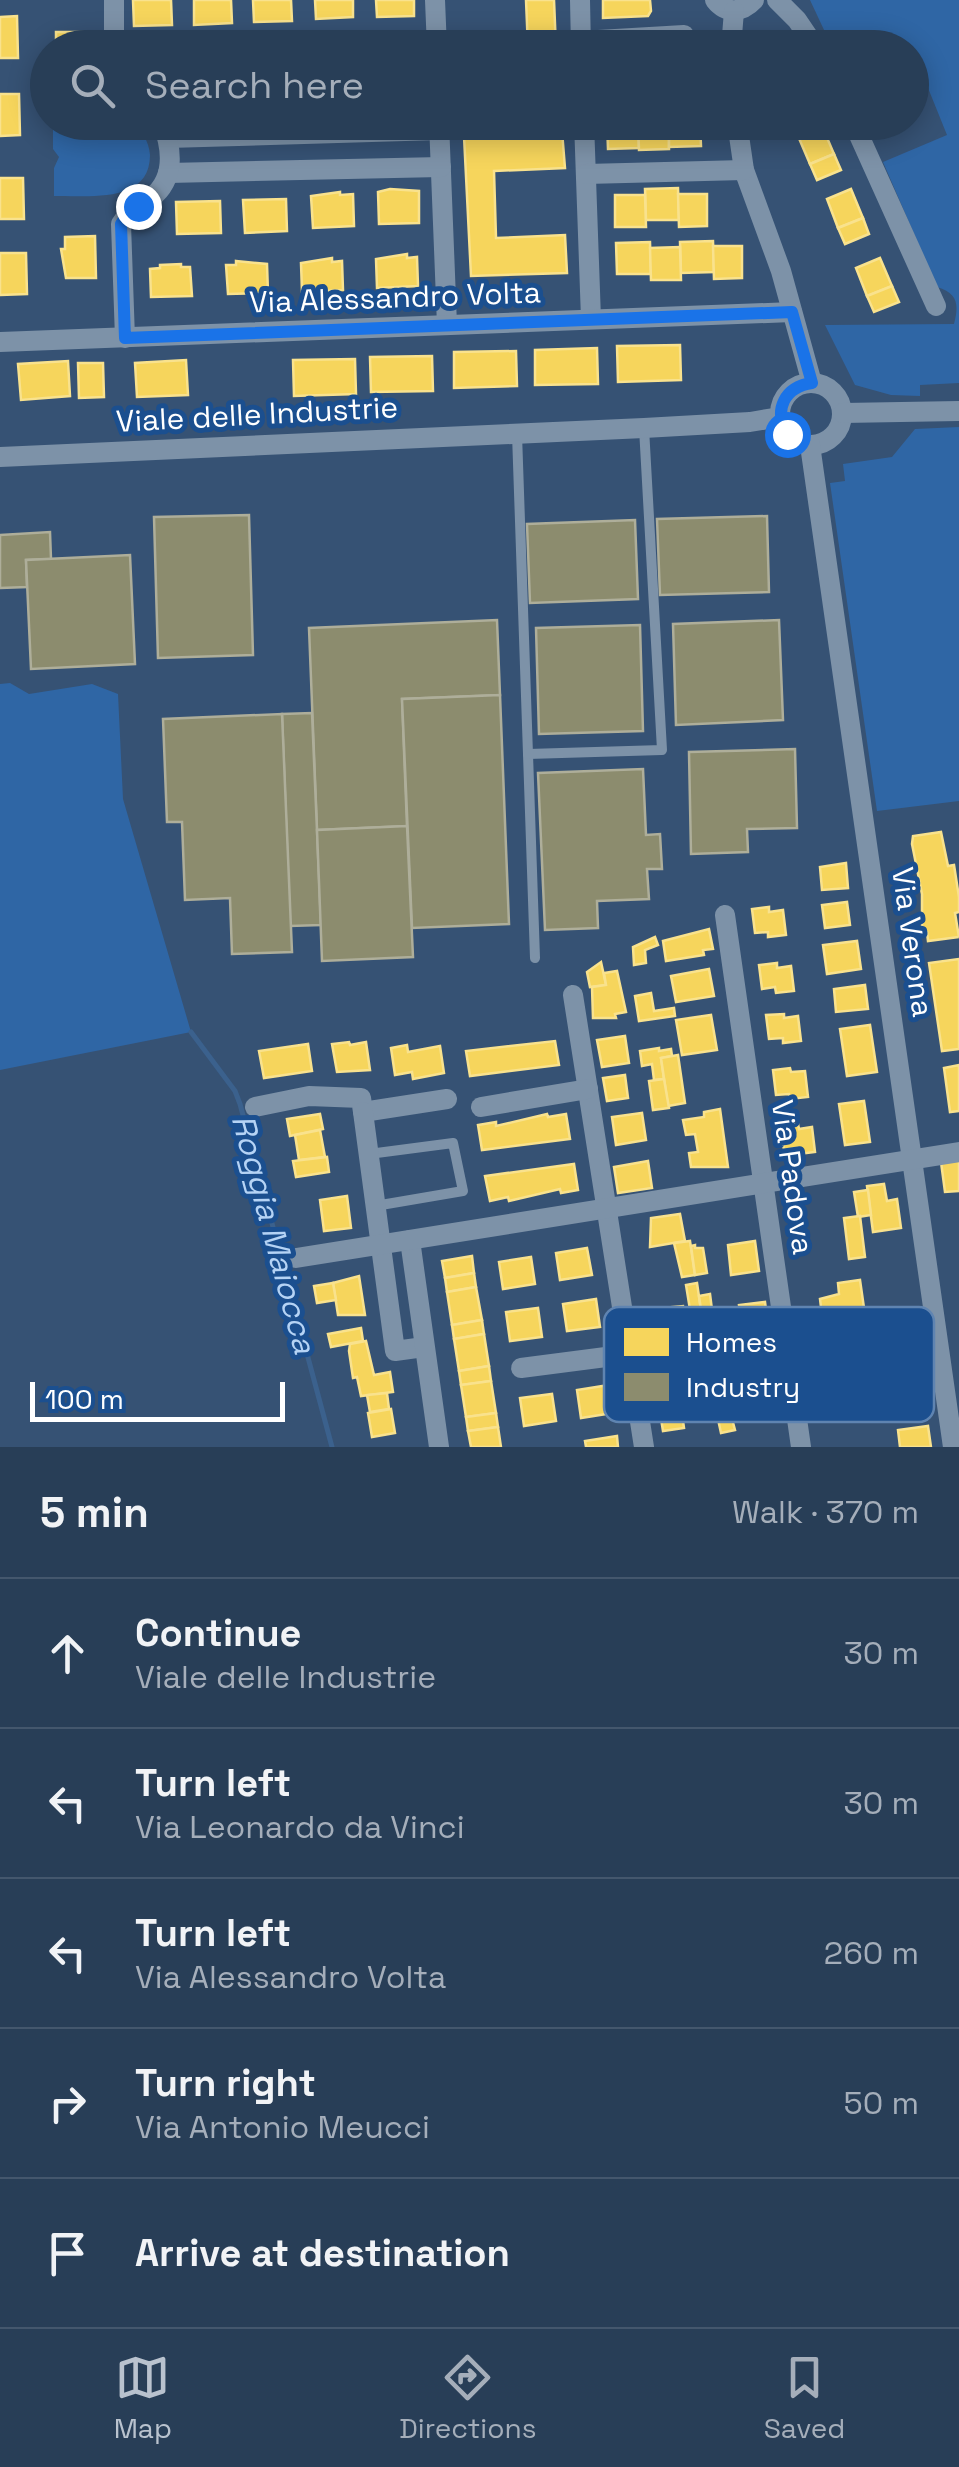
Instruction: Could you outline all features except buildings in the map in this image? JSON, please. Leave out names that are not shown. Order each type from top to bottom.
[{"type":"street","points":[[114,0],[114,30]]},
{"type":"street","points":[[435,0],[436,30]]},
{"type":"street","points":[[580,0],[581,30]]},
{"type":"street","points":[[714,0],[724,9],[734,11],[744,9],[754,0]]},
{"type":"street","points":[[776,0],[804,30]]},
{"type":"street","points":[[732,30],[734,11]]},
{"type":"street","points":[[125,338],[121,224],[130,210],[156,194],[168,173],[166,140]]},
{"type":"street","points":[[440,140],[446,325]]},
{"type":"street","points":[[585,140],[592,319]]},
{"type":"street","points":[[740,140],[744,170],[812,383]]},
{"type":"street","points":[[862,140],[936,306]]},
{"type":"street","points":[[168,173],[441,167]]},
{"type":"street","points":[[586,174],[744,170]]},
{"type":"street","name":"Via Alessandro Volta","points":[[0,342],[792,312]]},
{"type":"street","points":[[812,383],[837,396],[843,414],[836,432],[820,444],[810,445],[794,440],[780,417],[781,407],[792,389],[812,383]]},
{"type":"street","points":[[843,414],[959,410]]},
{"type":"street","name":"Viale delle Industrie","points":[[0,457],[644,428],[780,417]]},
{"type":"street","name":"Via Verona","points":[[810,445],[953,1407],[952,1447]]},
{"type":"street","name":"Via Padova","points":[[725,914],[781,1307]]},
{"type":"street","points":[[573,995],[622,1307]]},
{"type":"street","points":[[481,1107],[588,1090]]},
{"type":"street","points":[[255,1107],[309,1096],[361,1098],[395,1350],[424,1346]]},
{"type":"street","points":[[363,1112],[447,1099]]},
{"type":"street","points":[[296,1258],[959,1152]]},
{"type":"street","points":[[410,1240],[439,1447]]},
{"type":"street","points":[[521,1368],[604,1357]]},
{"type":"street","points":[[640,1422],[644,1447]]},
{"type":"street","name":"Via Padova","points":[[797,1422],[801,1447]]},
{"type":"lane","points":[[528,754],[662,750],[644,428]]},
{"type":"lane","points":[[516,433],[535,958]]},
{"type":"lane","points":[[368,1154],[454,1143],[463,1191],[375,1206]]},
{"type":"shaded area","points":[[810,0],[959,0],[959,383],[920,385],[920,396],[891,395],[855,385],[825,325],[954,324],[955,301],[937,287],[883,162],[947,135],[929,90],[929,30],[824,30]]},
{"type":"shaded area","points":[[53,140],[146,140],[150,155],[147,171],[128,190],[98,196],[54,196],[54,168],[59,157]]},
{"type":"shaded area","points":[[959,427],[959,801],[877,811],[830,483],[845,481],[843,464],[892,457],[915,429]]},
{"type":"shaded area","points":[[10,683],[29,694],[92,684],[118,694],[123,799],[191,1032],[0,1070],[0,684]]},
{"type":"waterway","name":"Roggia Maiocca","points":[[191,1032],[235,1091],[240,1104],[332,1447]]},
{"type":"route","points":[[138,206],[130,210],[121,224],[125,338],[792,312],[812,383],[801,384],[785,397],[780,417],[787,434]]}]
